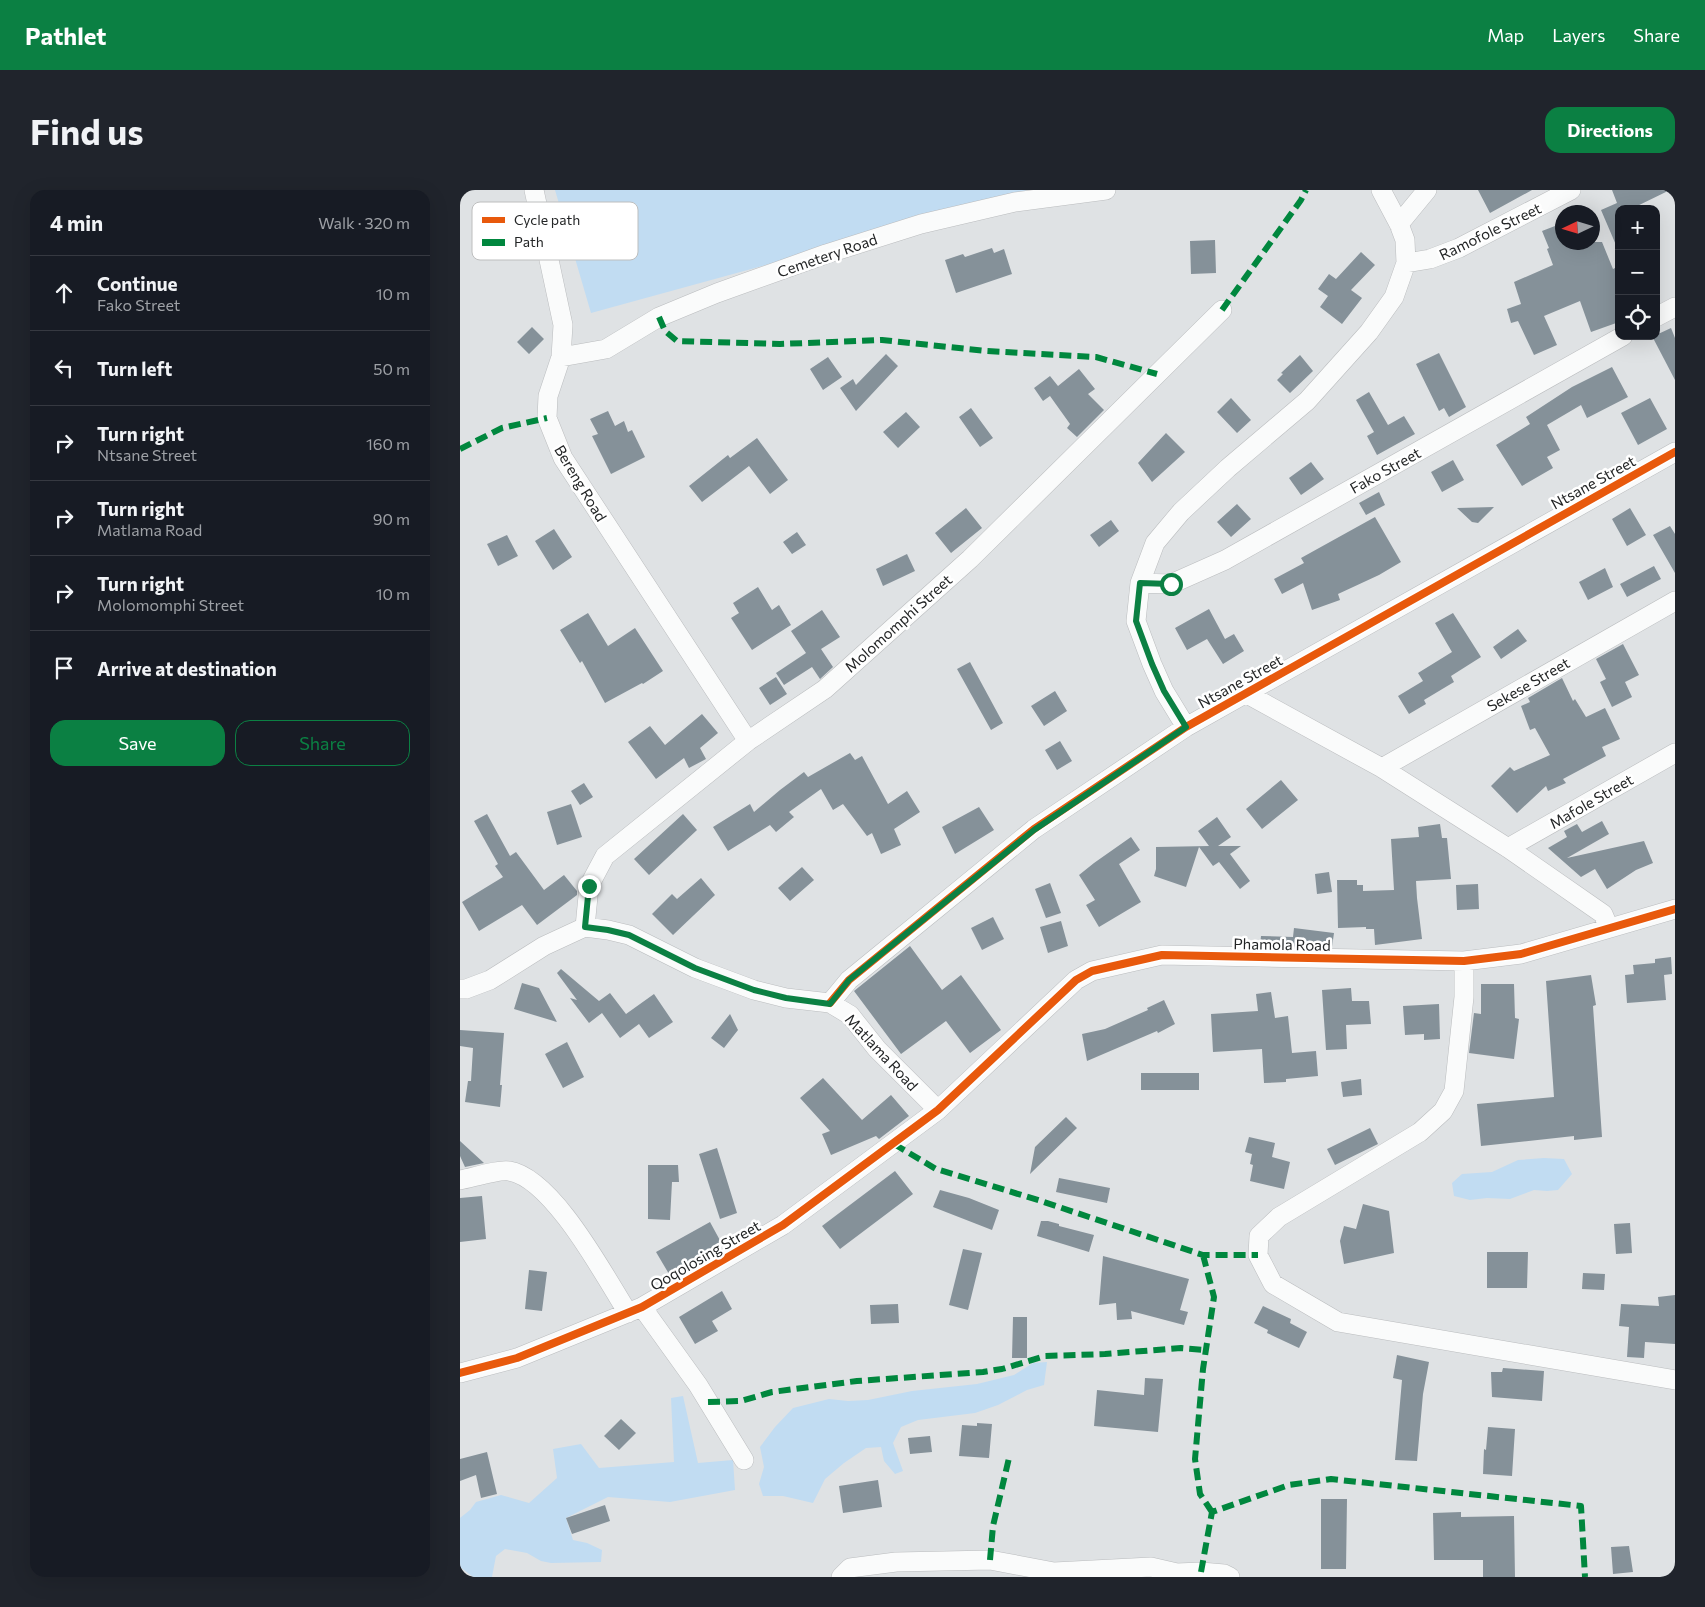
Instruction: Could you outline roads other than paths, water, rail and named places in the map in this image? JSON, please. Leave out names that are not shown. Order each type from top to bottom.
[{"type":"street","name":"Cemetery Road","points":[[561,357],[606,349],[659,317],[717,292],[826,254],[921,224],[1015,202],[1106,190]]},
{"type":"street","points":[[1186,727],[1164,691],[1136,621],[1140,583],[1156,544],[1181,512],[1228,468],[1307,401],[1369,332],[1394,298],[1406,263],[1405,240],[1399,224],[1381,190]]},
{"type":"street","points":[[1399,224],[1427,190]]},
{"type":"street","name":"Ramofole Street","points":[[1406,263],[1430,259],[1459,248],[1571,190]]},
{"type":"street","name":"Bereng Road","points":[[549,260],[563,325],[561,357],[548,396],[547,418],[563,458],[748,741]]},
{"type":"street","points":[[1660,315],[1675,306]]},
{"type":"street","name":"Molomomphi Street","points":[[585,927],[589,886],[605,856],[748,741],[825,689],[970,559],[1222,310]]},
{"type":"street","name":"Fako Street","points":[[1140,583],[1171,584],[1225,560],[1616,340]]},
{"type":"street","name":"Ntsane Street","points":[[830,1004],[849,980],[1034,830],[1186,727],[1675,452]]},
{"type":"street","name":"Sekese Street","points":[[1382,768],[1675,601]]},
{"type":"street","points":[[1247,694],[1382,768],[1508,848],[1603,914],[1609,928]]},
{"type":"street","name":"Mafole Street","points":[[1508,848],[1675,753]]},
{"type":"street","name":"Phamola Road","points":[[938,1110],[1076,980],[1092,971],[1162,956],[1464,961],[1521,954],[1675,909]]},
{"type":"street","points":[[460,989],[466,989],[490,980],[544,946],[585,927]]},
{"type":"street","name":"Matlama Road","points":[[585,927],[629,935],[695,968],[754,990],[786,998],[830,1004],[850,1014],[878,1049],[938,1110]]},
{"type":"street","points":[[1464,961],[1464,997],[1454,1091],[1443,1111],[1420,1132],[1279,1217],[1259,1236],[1258,1256],[1273,1284],[1338,1322],[1675,1380]]},
{"type":"street","name":"Qoqolosing Street","points":[[460,1373],[517,1358],[635,1310],[783,1226],[938,1110]]},
{"type":"street","points":[[460,1180],[508,1170],[529,1178],[551,1200],[635,1310],[698,1385],[744,1460]]},
{"type":"street","points":[[841,1577],[850,1568],[896,1562],[990,1560],[1054,1572],[1151,1567],[1177,1572],[1224,1574],[1230,1577]]}]
